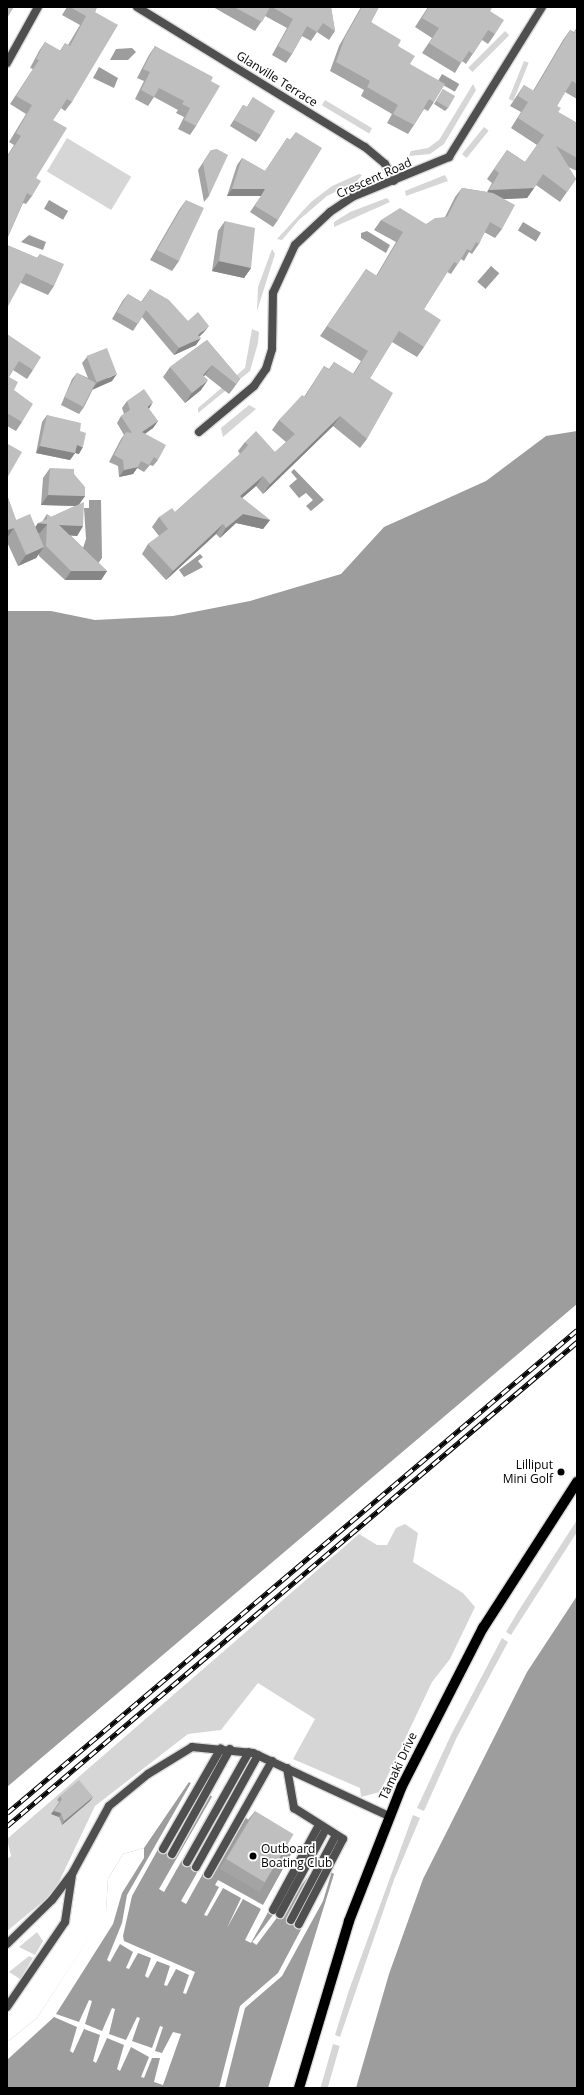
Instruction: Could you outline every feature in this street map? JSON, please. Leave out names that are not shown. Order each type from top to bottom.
[{"type":"main road","name":"Tāmaki Drive","points":[[300,2088],[342,1942],[389,1816],[439,1709],[483,1628],[577,1482]]},
{"type":"street","points":[[7,63],[38,7]]},
{"type":"street","name":"Glanville Terrace","points":[[137,7],[366,147],[385,164],[394,181]]},
{"type":"street","name":"Crescent Road","points":[[198,432],[254,386],[266,369],[272,349],[273,293],[295,245],[341,204],[442,161],[454,152],[542,7]]},
{"type":"street","points":[[7,1944],[52,1900],[73,1872],[109,1806],[184,1750],[221,1748],[249,1752],[272,1761],[389,1816]]},
{"type":"street","points":[[162,1849],[221,1748]]},
{"type":"street","points":[[172,1854],[230,1749]]},
{"type":"street","points":[[187,1862],[249,1752]]},
{"type":"street","points":[[196,1867],[258,1755]]},
{"type":"street","points":[[208,1874],[272,1761]]},
{"type":"street","points":[[287,1768],[294,1808],[340,1837],[295,1922]]},
{"type":"street","points":[[276,1912],[323,1827]]},
{"type":"street","points":[[7,2007],[65,1922],[73,1872]]},
{"type":"shaded area","points":[[505,31],[509,35],[472,72],[468,68]]},
{"type":"shaded area","points":[[132,48],[136,52],[128,60],[110,60],[116,49]]},
{"type":"shaded area","points":[[524,61],[529,63],[513,101],[509,99]]},
{"type":"shaded area","points":[[99,67],[118,78],[114,88],[93,78]]},
{"type":"shaded area","points":[[442,74],[459,84],[455,92],[438,82]]},
{"type":"shaded area","points":[[473,84],[476,90],[444,144],[430,154],[409,156],[411,151],[428,148],[439,140]]},
{"type":"shaded area","points":[[325,100],[372,128],[369,133],[322,105]]},
{"type":"shaded area","points":[[484,127],[489,131],[467,158],[462,154]]},
{"type":"shaded area","points":[[67,138],[131,177],[111,210],[47,171]]},
{"type":"shaded area","points":[[359,174],[362,175],[357,181],[327,196],[299,220],[282,240],[277,239],[311,202],[332,186]]},
{"type":"shaded area","points":[[445,175],[448,181],[406,196],[405,191]]},
{"type":"shaded area","points":[[387,198],[390,202],[334,227],[334,222],[350,212]]},
{"type":"shaded area","points":[[49,200],[68,211],[63,220],[44,209]]},
{"type":"shaded area","points":[[523,222],[541,233],[536,241],[518,231]]},
{"type":"shaded area","points":[[367,231],[390,245],[386,253],[361,238],[361,233]]},
{"type":"shaded area","points":[[29,235],[46,242],[43,250],[21,242]]},
{"type":"shaded area","points":[[272,249],[275,254],[257,311],[258,287]]},
{"type":"shaded area","points":[[491,266],[499,273],[486,289],[477,282]]},
{"type":"shaded area","points":[[252,329],[259,332],[258,343],[250,371],[198,413],[198,408],[245,368]]},
{"type":"shaded area","points":[[249,405],[256,409],[223,437],[221,428]]},
{"type":"shaded area","points":[[577,431],[577,1304],[7,1787],[7,611],[51,611],[95,620],[173,616],[250,601],[341,574],[384,527],[486,481],[546,436]]},
{"type":"shaded area","points":[[294,469],[324,500],[311,511],[306,506],[313,500],[306,493],[299,498],[289,486],[297,479],[291,472]]},
{"type":"shaded area","points":[[89,500],[101,500],[102,558],[97,565],[82,551],[86,539],[84,508],[89,508]]},
{"type":"shaded area","points":[[200,554],[203,557],[198,561],[203,567],[184,577],[179,570]]},
{"type":"shaded area","points":[[577,1520],[577,1532],[511,1635],[506,1632],[519,1610]]},
{"type":"shaded area","points":[[405,1524],[418,1533],[413,1562],[463,1593],[475,1607],[450,1659],[432,1682],[380,1792],[361,1797],[360,1788],[293,1759],[315,1719],[258,1683],[221,1730],[188,1734],[95,1806],[57,1886],[45,1900],[7,1931],[7,1859],[11,1856],[7,1839],[359,1534],[377,1545],[387,1545],[396,1528]]},
{"type":"shaded area","points":[[577,1563],[577,2088],[339,2088],[373,1973]]},
{"type":"shaded area","points":[[502,1638],[508,1642],[457,1737],[424,1811],[417,1808],[451,1735]]},
{"type":"shaded area","points":[[189,1782],[334,1874],[268,2088],[7,2088],[7,2042],[37,2018],[106,1912],[108,1879],[123,1854],[144,1848]]},
{"type":"shaded area","points":[[413,1815],[420,1818],[394,1880],[340,2037],[335,2035],[349,1990]]},
{"type":"shaded area","points":[[37,1932],[43,1941],[35,1955],[19,1947]]},
{"type":"shaded area","points":[[29,1956],[33,1958],[20,1979],[9,1972]]},
{"type":"shaded area","points":[[333,2044],[340,2046],[328,2088],[320,2088]]},
{"type":"pier","points":[[577,1561],[577,1596],[527,1672],[423,1879],[389,1974],[356,2088],[338,2088],[368,1983],[410,1874],[496,1696]]},
{"type":"pier","points":[[192,1781],[195,1783],[132,1896],[123,1936],[124,1941],[195,1972],[186,1994],[183,1993],[189,1975],[176,1969],[167,1986],[164,1985],[170,1966],[157,1961],[148,1978],[145,1976],[151,1958],[138,1953],[129,1969],[126,1968],[133,1952],[120,1944],[110,1962],[107,1960],[122,1923],[127,1895]]},
{"type":"pier","points":[[213,1795],[217,1798],[164,1892],[159,1889]]},
{"type":"pier","points":[[234,1808],[238,1811],[186,1904],[181,1901]]},
{"type":"pier","points":[[295,1847],[302,1851],[251,1943],[245,1940],[261,1909],[243,1899],[227,1928],[241,1898],[223,1888],[207,1916],[204,1915],[219,1887],[215,1885],[218,1880],[263,1905]]},
{"type":"pier","points":[[144,1848],[144,1858],[122,1893],[113,1924],[56,2014],[79,2022],[89,2000],[92,2001],[85,2024],[102,2031],[112,2008],[115,2009],[109,2034],[126,2040],[137,2017],[140,2018],[132,2041],[152,2048],[160,2026],[163,2027],[155,2051],[162,2053],[173,2032],[181,2034],[163,2085],[154,2082],[160,2058],[152,2058],[144,2078],[141,2077],[149,2057],[131,2047],[120,2071],[117,2069],[124,2045],[107,2038],[96,2063],[93,2061],[100,2035],[84,2029],[73,2053],[70,2051],[77,2027],[54,2017],[7,2060],[7,2042],[37,2018],[106,1911],[108,1879],[123,1854]]},
{"type":"pier","points":[[315,1859],[319,1862],[256,1945],[252,1942]]},
{"type":"pier","points":[[332,1871],[323,1901],[282,1976],[245,2008],[225,2088],[219,2088],[240,2006],[278,1973]]},
{"type":"building","points":[[7,7],[14,7],[7,18]]},
{"type":"building","points":[[70,7],[97,7],[95,12],[118,25],[72,102],[67,99],[53,120],[67,128],[36,178],[41,181],[32,196],[27,193],[7,239],[7,157],[21,136],[16,133],[32,105],[16,96],[39,60],[36,59],[45,42],[61,51],[65,43],[70,46],[86,16]]},
{"type":"building","points":[[234,7],[270,7],[262,22]]},
{"type":"building","points":[[272,7],[331,7],[335,31],[323,23],[317,32],[307,26],[292,54],[278,46],[293,19]]},
{"type":"building","points":[[362,7],[379,7],[371,22],[401,40],[398,46],[415,56],[410,64],[445,84],[434,102],[429,99],[414,125],[393,114],[398,105],[367,87],[370,81],[336,62],[345,37]]},
{"type":"building","points":[[429,7],[492,7],[490,11],[504,20],[495,34],[488,30],[473,54],[469,51],[461,63],[429,43],[439,28],[422,18]]},
{"type":"building","points":[[577,28],[577,84],[572,81],[557,106],[561,108],[558,112],[577,123],[577,158],[556,146],[576,179],[567,192],[543,174],[534,188],[489,190],[499,173],[494,169],[507,150],[525,162],[544,135],[518,118],[528,102],[518,96],[524,85],[534,91],[570,30],[574,33]]},
{"type":"building","points":[[155,46],[213,77],[211,81],[220,86],[196,126],[184,120],[190,108],[182,104],[184,101],[159,88],[154,97],[141,90],[150,72],[143,69]]},
{"type":"building","points":[[443,89],[455,96],[448,108],[436,101]]},
{"type":"building","points":[[253,97],[275,111],[261,135],[234,120],[243,105],[247,107]]},
{"type":"building","points":[[296,132],[322,148],[278,220],[255,206],[265,189],[232,189],[242,158],[265,171],[287,138],[291,140]]},
{"type":"building","points":[[217,149],[228,155],[209,196],[203,163],[211,150]]},
{"type":"building","points":[[462,188],[493,193],[515,205],[502,229],[490,222],[479,244],[476,242],[471,251],[467,249],[458,264],[454,262],[424,309],[441,320],[424,347],[399,331],[370,378],[393,393],[367,439],[340,416],[270,484],[263,476],[240,496],[270,520],[243,514],[226,528],[223,524],[173,571],[148,544],[168,529],[159,517],[172,508],[175,512],[243,451],[248,445],[245,442],[256,431],[275,452],[295,434],[279,420],[302,395],[305,397],[324,366],[329,370],[334,362],[354,374],[368,351],[327,326],[366,269],[377,276],[403,232],[381,220],[400,208],[426,224],[435,218],[447,217]]},
{"type":"building","points":[[186,200],[204,208],[179,261],[157,250]]},
{"type":"building","points":[[225,221],[255,228],[251,268],[219,261]]},
{"type":"building","points":[[7,245],[38,258],[40,254],[64,264],[54,286],[26,273],[7,308]]},
{"type":"building","points":[[150,289],[169,300],[188,321],[198,312],[209,326],[198,335],[201,338],[179,348],[146,310],[138,324],[117,312],[128,294],[142,302]]},
{"type":"building","points":[[7,334],[41,357],[33,370],[19,361],[9,377],[18,382],[14,390],[33,404],[22,422],[7,413]]},
{"type":"building","points":[[207,340],[240,379],[236,384],[212,365],[203,375],[208,380],[192,393],[170,367]]},
{"type":"building","points":[[107,348],[117,374],[96,382],[86,356]]},
{"type":"building","points":[[77,373],[96,383],[83,407],[64,397]]},
{"type":"building","points":[[144,389],[153,402],[147,407],[158,421],[142,432],[166,445],[158,460],[154,457],[149,465],[141,461],[138,467],[124,470],[123,460],[114,455],[126,432],[132,433],[121,416],[130,410],[127,401]]},
{"type":"building","points":[[47,415],[81,423],[80,431],[86,433],[83,447],[77,445],[75,453],[40,446]]},
{"type":"building","points":[[8,444],[22,452],[7,478],[7,447]]},
{"type":"building","points":[[50,468],[74,469],[74,474],[85,487],[85,496],[48,495]]},
{"type":"building","points":[[7,495],[16,520],[30,514],[44,547],[26,555],[14,528],[7,530]]},
{"type":"building","points":[[84,502],[83,526],[59,525],[107,571],[71,571],[46,546],[47,524],[38,523],[47,519],[47,514],[51,517]]},
{"type":"building","points":[[79,1780],[93,1797],[64,1821],[61,1813],[54,1811],[62,1799],[60,1796]]},
{"type":"building","name":"Outboard Boating Club","points":[[255,1811],[294,1834],[265,1882],[226,1859]]},
{"type":"railway","points":[[7,1813],[577,1330]]},
{"type":"railway","points":[[7,1826],[577,1342]]},
{"type":"place","name":"Lilliput Mini Golf","points":[[561,1472]]},
{"type":"place","name":"Outboard Boating Club","points":[[253,1856]]}]
